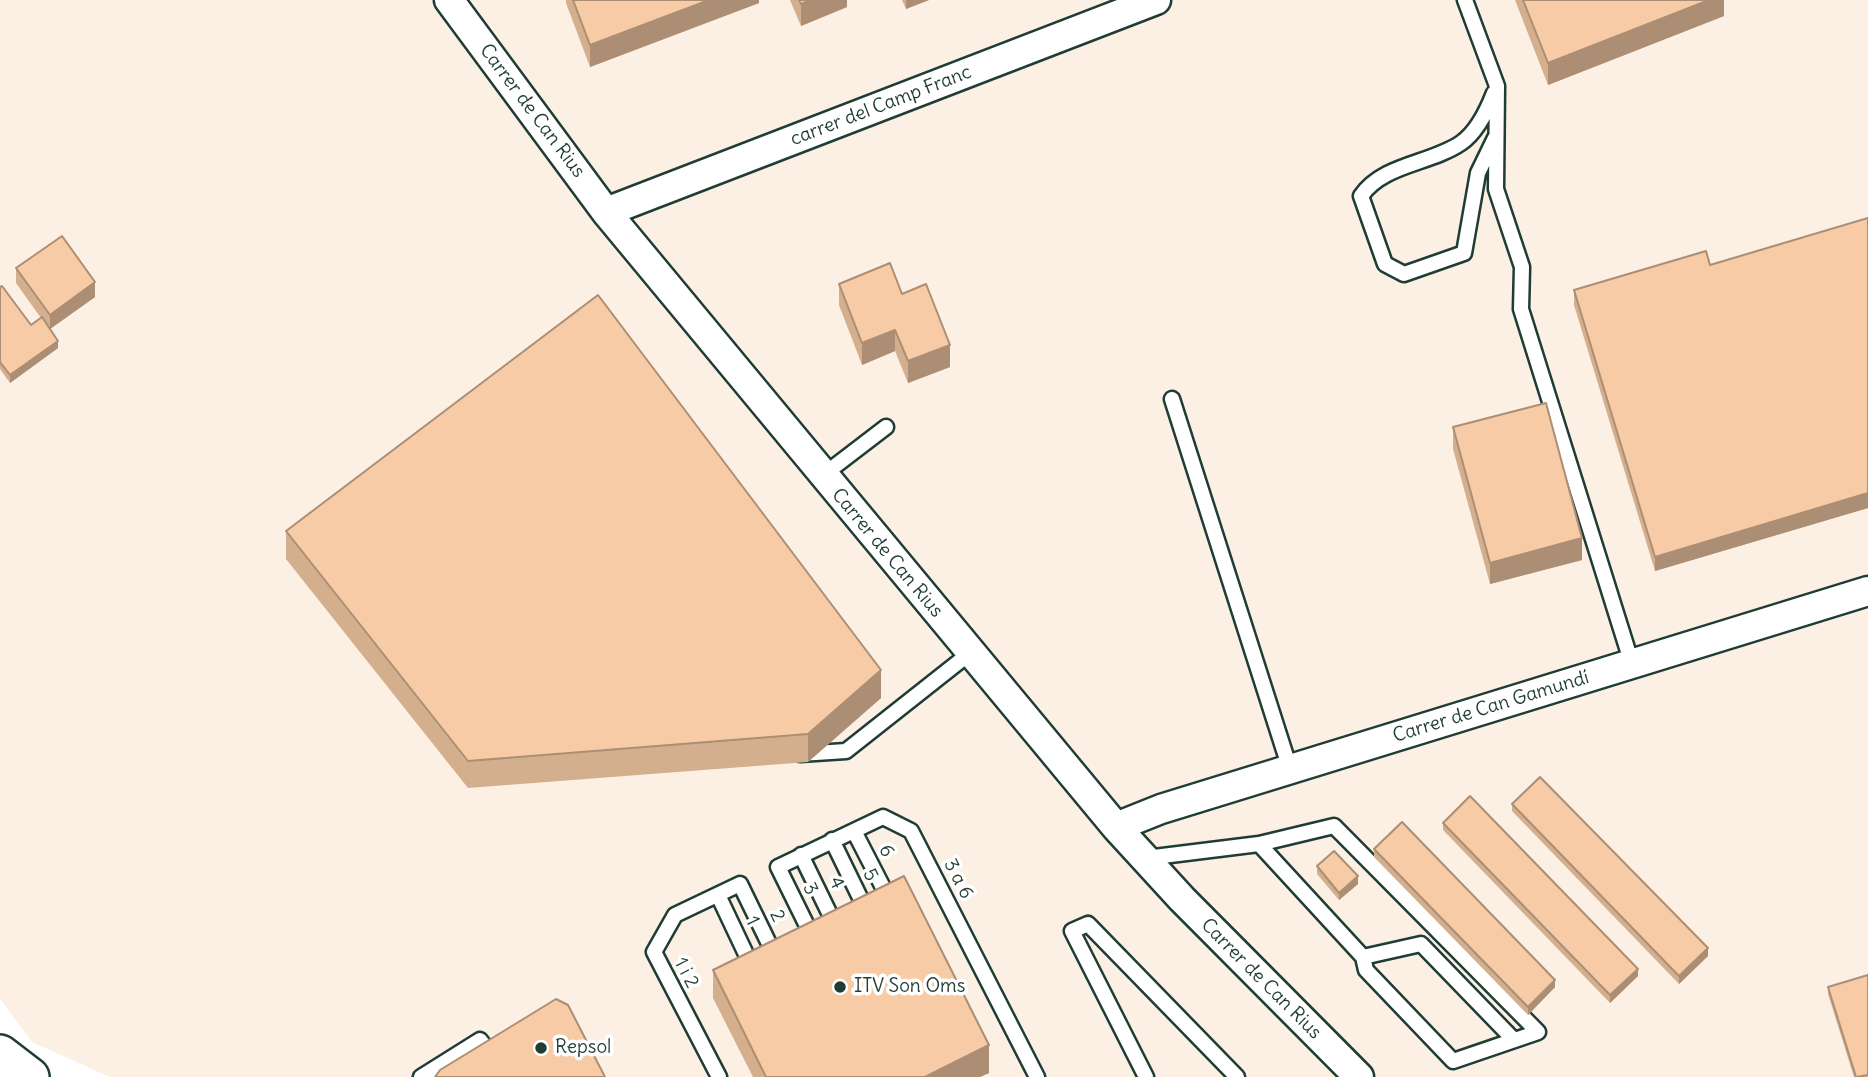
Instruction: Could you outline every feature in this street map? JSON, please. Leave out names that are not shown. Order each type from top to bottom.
[{"type":"street","name":"Carrer de Can Rius","points":[[449,0],[606,212],[822,476],[1116,827],[1359,1077]]},
{"type":"street","name":"carrer del Camp Franc","points":[[606,212],[1156,0]]},
{"type":"street","name":"Carrer de Can Gamundí","points":[[1116,827],[1161,809],[1868,591]]},
{"type":"street","points":[[0,1054],[30,1077]]},
{"type":"lane","points":[[1465,0],[1497,86],[1496,189],[1522,267],[1521,309],[1632,663]]},
{"type":"lane","points":[[1497,86],[1484,117],[1462,143],[1371,182],[1361,197],[1385,264],[1404,274],[1464,253],[1478,173],[1497,135]]},
{"type":"lane","points":[[1172,399],[1290,769]]},
{"type":"lane","points":[[822,476],[886,427]]},
{"type":"lane","points":[[787,755],[846,751],[970,653]]},
{"type":"lane","name":"3 a 6","points":[[778,867],[883,817],[911,831],[1037,1077]]},
{"type":"lane","points":[[1144,858],[1259,844],[1334,826],[1538,1032],[1453,1061],[1366,970],[1363,957],[1259,844]]},
{"type":"lane","name":"6","points":[[854,831],[899,921]]},
{"type":"lane","name":"5","points":[[832,840],[877,932]]},
{"type":"lane","name":"4","points":[[801,855],[846,947]]},
{"type":"lane","name":"3","points":[[778,867],[823,959]]},
{"type":"lane","name":"1 i 2","points":[[719,1077],[654,952],[675,915],[740,884]]},
{"type":"lane","name":"2","points":[[740,884],[786,976]]},
{"type":"lane","name":"1","points":[[718,894],[762,988]]},
{"type":"lane","points":[[1146,1077],[1072,931],[1088,923],[1237,1077]]},
{"type":"lane","points":[[1363,957],[1421,944],[1514,1040]]},
{"type":"lane","points":[[421,1077],[480,1040],[507,1077]]},
{"type":"shaded area","points":[[0,0],[1868,0],[1868,1077],[110,1077],[32,1042],[0,999]]},
{"type":"building","points":[[573,0],[709,0],[590,45]]},
{"type":"building","points":[[1523,0],[1709,0],[1548,63]]},
{"type":"building","points":[[1868,218],[1868,493],[1655,557],[1574,290],[1706,251],[1710,265]]},
{"type":"building","points":[[62,236],[95,282],[50,315],[16,268]]},
{"type":"building","points":[[890,263],[902,294],[926,284],[950,345],[908,361],[895,330],[862,343],[839,284]]},
{"type":"building","points":[[2,286],[31,325],[42,317],[58,341],[10,375],[0,362]]},
{"type":"building","points":[[598,295],[881,670],[808,734],[468,761],[286,531]]},
{"type":"building","points":[[1546,403],[1582,538],[1490,563],[1453,427]]},
{"type":"building","points":[[1540,777],[1708,948],[1679,976],[1512,804]]},
{"type":"building","points":[[1470,796],[1638,969],[1610,995],[1443,823]]},
{"type":"building","points":[[1402,822],[1555,980],[1528,1007],[1374,849]]},
{"type":"building","points":[[1334,851],[1358,876],[1339,893],[1317,866]]},
{"type":"building","name":"ITV Son Oms","points":[[904,876],[989,1045],[925,1077],[766,1077],[713,970]]},
{"type":"building","points":[[1868,975],[1868,1075],[1856,1077],[1828,987]]},
{"type":"building","name":"Repsol","points":[[556,999],[568,1005],[605,1077],[435,1077],[440,1070]]},
{"type":"place","name":"ITV Son Oms","points":[[840,987]]},
{"type":"place","name":"Repsol","points":[[541,1048]]}]
